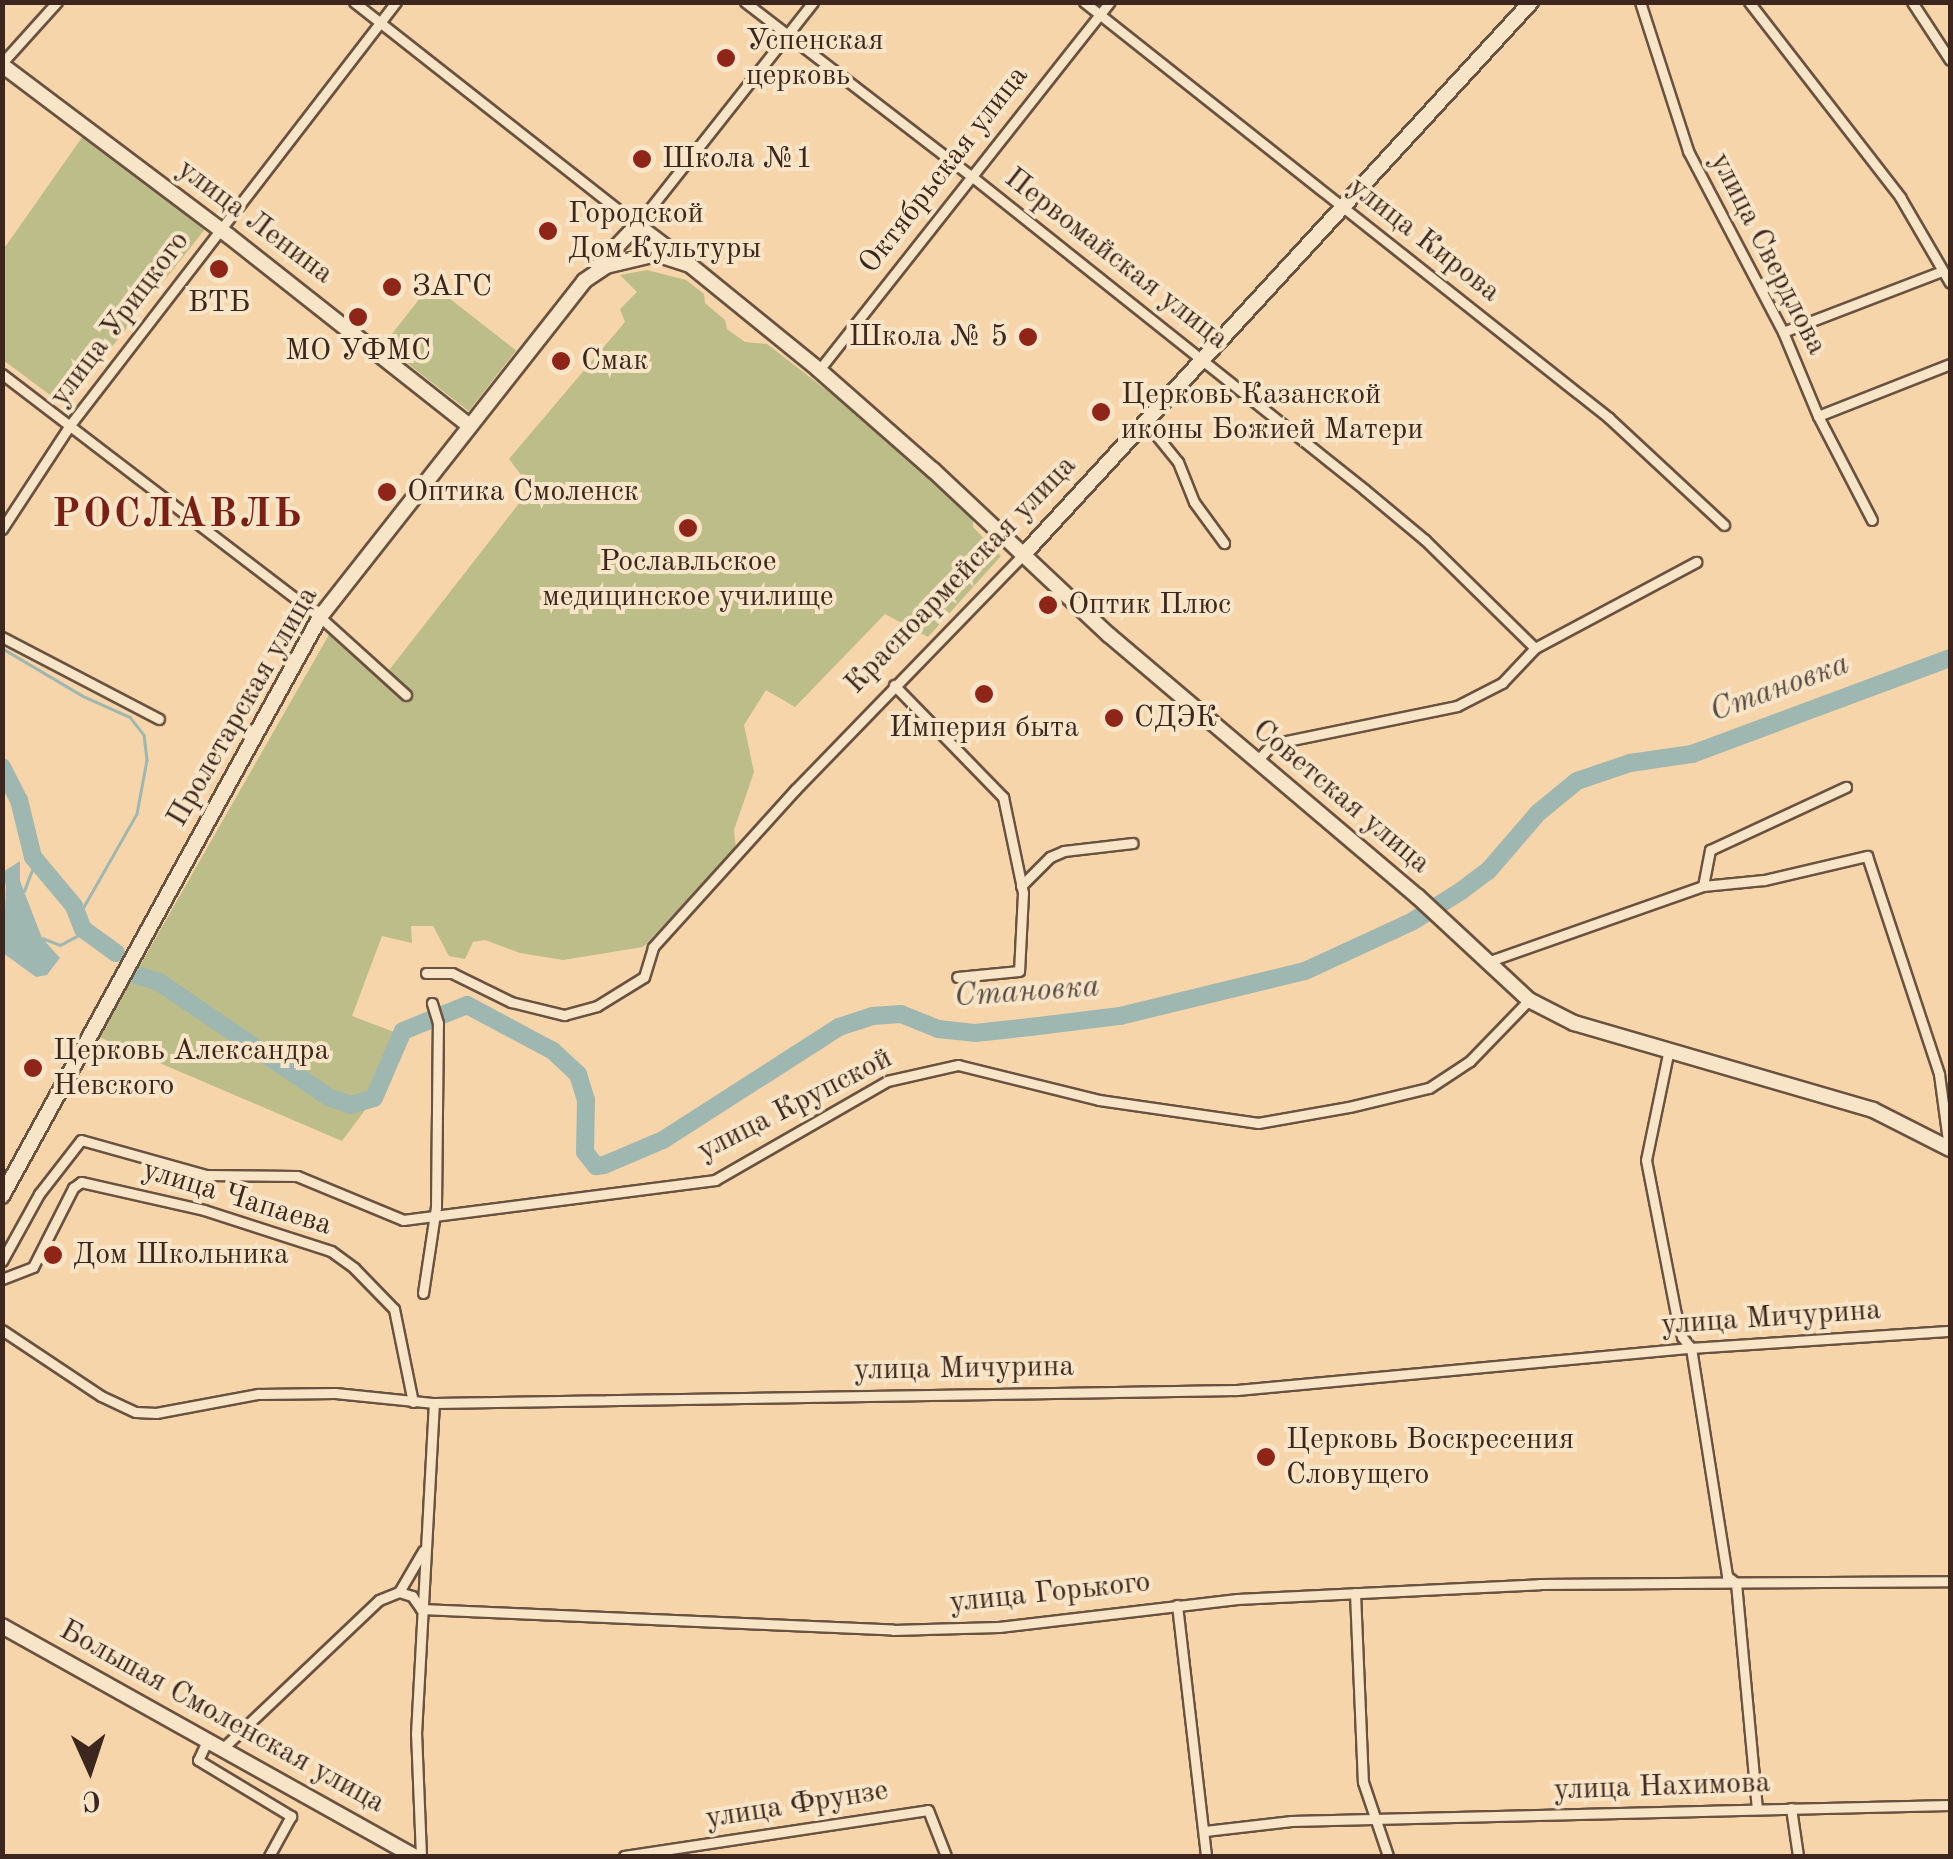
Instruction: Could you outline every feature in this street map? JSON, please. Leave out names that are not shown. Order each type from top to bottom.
[{"type":"main road","name":"Красноармейская улица","points":[[1024,554],[1531,2]]},
{"type":"main road","name":"улица Ленина","points":[[2,64],[470,426]]},
{"type":"main road","name":"Советская улица","points":[[637,225],[819,370],[1108,635],[1417,896],[1528,1000],[1574,1022],[1873,1110],[1950,1148]]},
{"type":"main road","name":"Пролетарская улица","points":[[2,1196],[320,618],[584,281],[637,225]]},
{"type":"main road","name":"Советская улица","points":[[656,254],[690,265]]},
{"type":"main road","name":"Пролетарская улица","points":[[584,281],[606,266],[656,254]]},
{"type":"main road","name":"Большая Смоленская улица","points":[[2,1626],[418,1856]]},
{"type":"street","points":[[2,64],[57,2]]},
{"type":"street","name":"Советская улица","points":[[354,2],[637,225]]},
{"type":"street","name":"улица Урицкого","points":[[2,529],[70,425],[396,2]]},
{"type":"street","name":"Первомайская улица","points":[[744,2],[970,175],[1425,540],[1535,648]]},
{"type":"street","name":"Пролетарская улица","points":[[637,225],[813,2]]},
{"type":"street","name":"улица Кирова","points":[[1084,2],[1609,418],[1724,525]]},
{"type":"street","name":"Октябрьская улица","points":[[819,370],[1110,2]]},
{"type":"street","name":"улица Свердлова","points":[[1640,2],[1688,151],[1783,332],[1818,416],[1872,520]]},
{"type":"street","points":[[1749,2],[1900,198],[1950,283]]},
{"type":"street","points":[[1912,2],[1950,60]]},
{"type":"street","points":[[1783,332],[1942,271]]},
{"type":"street","points":[[1818,416],[1950,364]]},
{"type":"street","points":[[2,374],[320,618],[406,695]]},
{"type":"street","points":[[1144,420],[1178,462],[1194,502],[1224,542]]},
{"type":"street","name":"Красноармейская улица","points":[[426,972],[452,973],[512,1002],[550,1014],[578,1014],[644,977],[654,948],[894,684],[1024,554]]},
{"type":"street","points":[[1256,762],[1272,744],[1457,706],[1502,682],[1535,648],[1696,562]]},
{"type":"street","points":[[2,637],[159,719]]},
{"type":"street","points":[[894,684],[1002,797],[1022,886],[1019,971],[957,977]]},
{"type":"street","points":[[1703,886],[1710,850],[1846,787]]},
{"type":"street","points":[[1022,886],[1050,856],[1133,843]]},
{"type":"street","points":[[1487,962],[1703,886],[1764,880],[1867,856],[1938,1074],[1950,1148]]},
{"type":"street","name":"улица Крупской","points":[[2,1261],[39,1194],[81,1140],[206,1176],[297,1176],[403,1220],[715,1180],[887,1081],[958,1065],[1099,1100],[1258,1123],[1348,1107],[1429,1088],[1470,1061],[1528,1000]]},
{"type":"street","points":[[423,1293],[436,1213],[438,1023],[432,1003]]},
{"type":"street","points":[[1669,1049],[1646,1160],[1676,1314],[1682,1338],[1691,1348],[1727,1576],[1736,1583],[1757,1809]]},
{"type":"street","points":[[1938,1074],[1950,1070]]},
{"type":"street","name":"улица Чапаева","points":[[2,1279],[33,1267],[72,1188],[81,1182],[204,1210],[331,1251],[354,1268],[394,1310],[414,1402]]},
{"type":"street","name":"улица Мичурина","points":[[2,1330],[101,1396],[146,1413],[258,1394],[335,1392],[434,1403],[1236,1390],[1691,1348],[1950,1331]]},
{"type":"street","points":[[418,1856],[416,1734],[434,1403]]},
{"type":"street","points":[[222,1749],[379,1600],[399,1592],[424,1549]]},
{"type":"street","name":"улица Горького","points":[[421,1609],[893,1630],[999,1628],[1177,1605],[1540,1584],[1950,1582]]},
{"type":"street","points":[[399,1592],[412,1596],[421,1609]]},
{"type":"street","points":[[1354,1593],[1362,1782],[1388,1856]]},
{"type":"street","points":[[1177,1605],[1206,1856]]},
{"type":"street","points":[[207,1741],[198,1760],[291,1816],[269,1856]]},
{"type":"street","name":"улица Нахимова","points":[[1205,1830],[1290,1821],[1950,1805]]},
{"type":"street","points":[[1791,1808],[1798,1856]]},
{"type":"street","name":"улица Фрунзе","points":[[624,1856],[928,1810],[946,1856]]},
{"type":"green space","points":[[83,136],[205,229],[65,406],[3,360],[3,250]]},
{"type":"green space","points":[[647,270],[686,280],[704,294],[705,303],[725,320],[727,329],[745,342],[767,344],[846,405],[973,513],[973,527],[1001,556],[928,637],[885,614],[795,707],[766,690],[744,725],[754,772],[734,830],[736,850],[643,947],[563,960],[520,953],[485,940],[473,942],[465,959],[449,956],[433,926],[411,926],[412,943],[382,936],[352,1016],[402,1035],[374,1098],[342,1141],[99,1037],[330,633],[386,674],[531,488],[509,459],[625,322],[620,309],[637,292],[620,275]]},
{"type":"green space","points":[[431,284],[516,350],[469,411],[384,345]]},
{"type":"water","points":[[20,861],[20,881],[42,938],[60,958],[47,975],[36,977],[3,953],[3,872]]},
{"type":"waterway","points":[[2,648],[85,697],[130,717],[144,735],[147,760],[137,814],[77,919]]},
{"type":"waterway","name":"Становка","points":[[130,973],[159,982],[328,1097],[351,1105],[374,1098],[403,1031],[467,1005],[553,1051],[578,1074],[586,1100],[585,1152],[596,1166],[604,1165],[663,1140],[839,1027],[872,1016],[901,1014],[938,1029],[975,1033],[1120,1016],[1305,971],[1413,921],[1461,891],[1488,871],[1538,813],[1577,781],[1630,763],[1692,754],[1950,658]]},
{"type":"waterway","name":"Становка","points":[[2,767],[19,800],[33,857],[74,906],[83,929],[116,953]]},
{"type":"waterway","points":[[24,891],[36,860]]},
{"type":"waterway","points":[[42,938],[60,945],[86,931]]},
{"type":"place","name":"Успенская церковь","points":[[726,58]]},
{"type":"place","name":"Школа №1","points":[[642,159]]},
{"type":"place","name":"Городской Дом Культуры","points":[[548,231]]},
{"type":"place","name":"ВТБ","points":[[219,269]]},
{"type":"place","name":"ЗАГС","points":[[392,287]]},
{"type":"place","name":"МО УФМС","points":[[358,317]]},
{"type":"place","name":"Школа № 5","points":[[1028,337]]},
{"type":"place","name":"Смак","points":[[561,361]]},
{"type":"place","name":"Церковь Казанской иконы Божией Матери","points":[[1101,412]]},
{"type":"place","name":"Оптика Смоленск","points":[[387,492]]},
{"type":"place","name":"Рославльское медицинское училище","points":[[688,528]]},
{"type":"place","name":"Оптик Плюс","points":[[1048,605]]},
{"type":"place","name":"Империя быта","points":[[984,694]]},
{"type":"place","name":"СДЭК","points":[[1114,718]]},
{"type":"place","name":"Церковь Александра Невского","points":[[33,1068]]},
{"type":"place","name":"Дом Школьника","points":[[53,1255]]},
{"type":"place","name":"Церковь Воскресения Словущего","points":[[1266,1457]]},
{"type":"district","name":"РОСЛАВЛЬ","points":[[178,516]]}]
